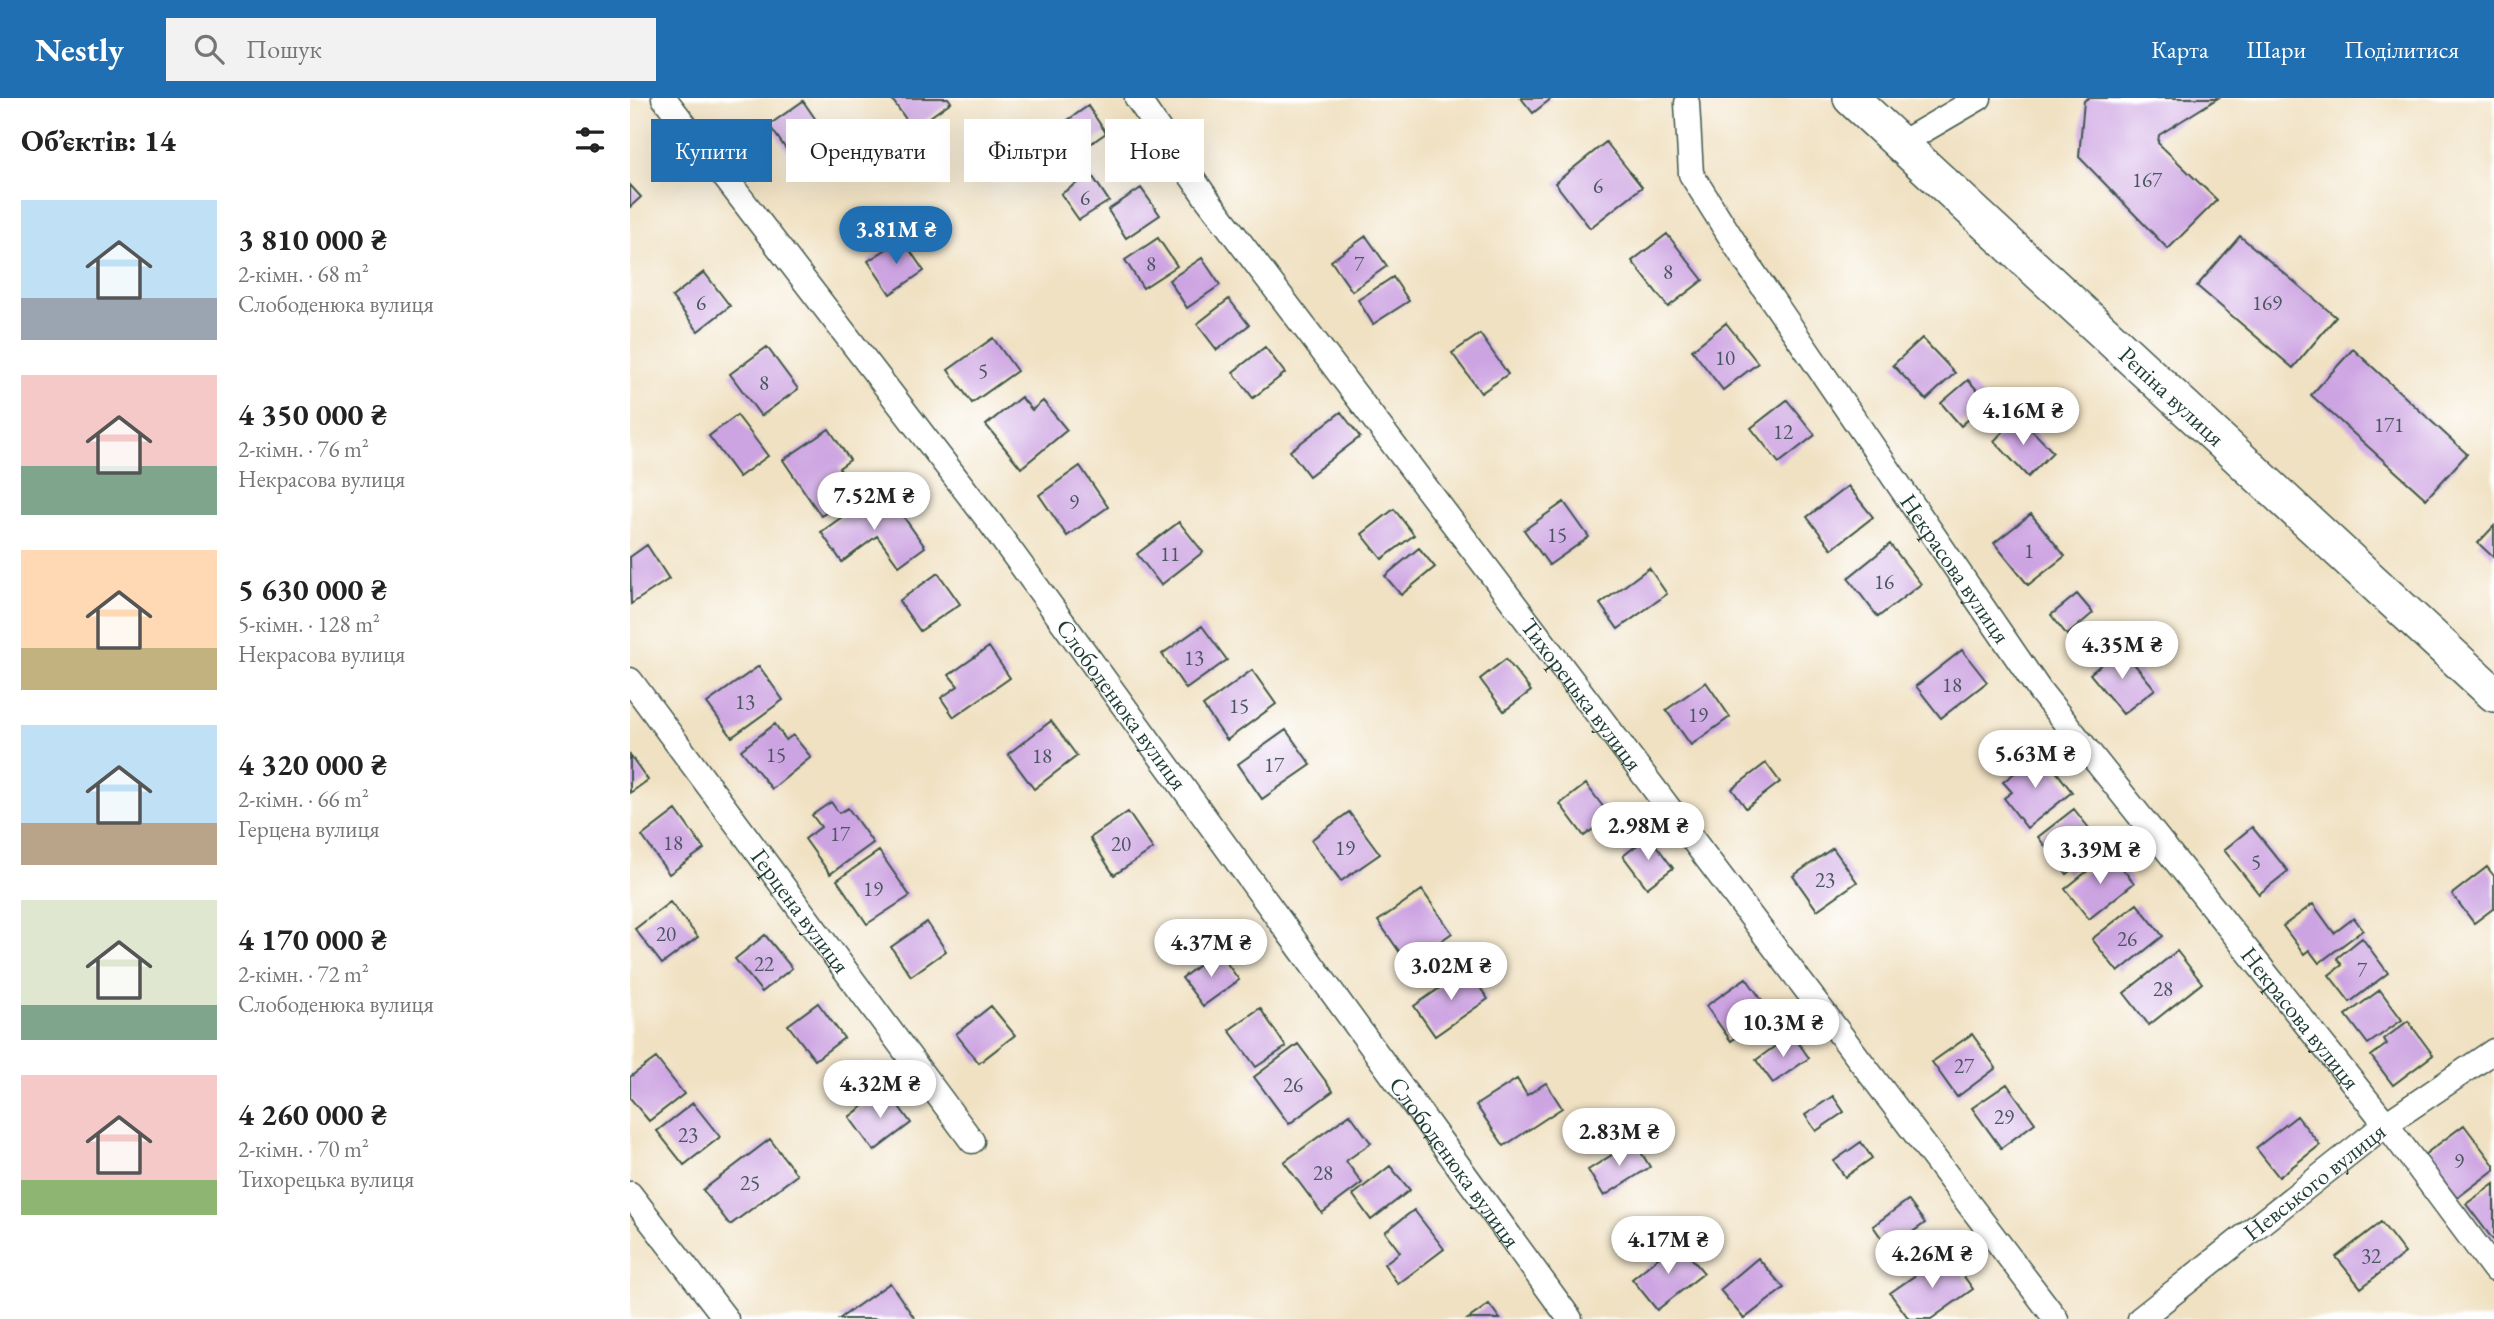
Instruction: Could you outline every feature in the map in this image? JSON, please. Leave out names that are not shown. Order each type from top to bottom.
[{"type":"street","name":"Слободенюка вулиця","points":[[664,98],[989,521],[1570,1319]]},
{"type":"street","name":"Тихорецька вулиця","points":[[1137,98],[1214,207],[2056,1319]]},
{"type":"street","name":"Рєпіна вулиця","points":[[1851,98],[2494,694]]},
{"type":"street","points":[[1900,144],[1979,98]]},
{"type":"street","name":"Некрасова вулиця","points":[[1687,103],[1691,174],[1747,263],[2039,691],[2386,1125],[2494,1269]]},
{"type":"street","name":"Герцена вулиця","points":[[630,680],[972,1140]]},
{"type":"street","name":"Невського вулиця","points":[[2140,1319],[2386,1125],[2494,1051]]},
{"type":"street","points":[[630,1194],[726,1319]]},
{"type":"building","points":[[891,98],[948,98],[951,102],[927,119],[906,119]]},
{"type":"building","points":[[1521,98],[1552,98],[1533,113]]},
{"type":"building","points":[[2088,98],[2218,98],[2159,135],[2158,143],[2217,200],[2168,249],[2079,157],[2084,101]]},
{"type":"building","points":[[803,101],[815,119],[786,119],[786,149],[772,129],[772,123]]},
{"type":"building","points":[[1088,106],[1105,134],[1091,143],[1091,119],[1069,119]]},
{"type":"building","points":[[1606,142],[1642,187],[1590,228],[1555,183]]},
{"type":"building","points":[[1091,174],[1109,201],[1079,220],[1061,194],[1079,182],[1091,182]]},
{"type":"building","points":[[630,185],[641,197],[630,207]]},
{"type":"building","points":[[1141,188],[1160,215],[1126,238],[1108,210]]},
{"type":"building","points":[[1667,234],[1703,280],[1668,307],[1632,261]]},
{"type":"building","points":[[1366,236],[1387,266],[1352,291],[1331,261]]},
{"type":"building","points":[[2240,236],[2336,317],[2293,368],[2197,286]]},
{"type":"building","points":[[1158,238],[1177,266],[1143,288],[1125,260]]},
{"type":"building","points":[[902,239],[924,271],[890,294],[868,261]]},
{"type":"building","points":[[1202,258],[1220,285],[1187,308],[1169,280]]},
{"type":"building","points":[[704,272],[730,306],[698,331],[672,297]]},
{"type":"building","points":[[1393,277],[1409,301],[1373,324],[1358,300]]},
{"type":"building","points":[[1229,299],[1249,325],[1217,350],[1197,324]]},
{"type":"building","points":[[1726,323],[1758,363],[1723,390],[1692,350]]},
{"type":"building","points":[[1480,334],[1508,374],[1481,393],[1452,353]]},
{"type":"building","points":[[993,338],[1017,371],[972,403],[948,370]]},
{"type":"building","points":[[1922,338],[1955,373],[1926,400],[1893,365]]},
{"type":"building","points":[[767,347],[798,389],[761,416],[730,374]]},
{"type":"building","points":[[1265,347],[1285,373],[1253,398],[1233,372]]},
{"type":"building","points":[[2353,349],[2467,454],[2426,499],[2311,395]]},
{"type":"building","points":[[1968,380],[1988,402],[1961,426],[1941,403]]},
{"type":"building","points":[[1021,397],[1032,410],[1043,401],[1067,430],[1021,468],[986,425]]},
{"type":"building","points":[[1787,400],[1815,435],[1779,463],[1751,428]]},
{"type":"building","points":[[1341,412],[1360,437],[1309,476],[1290,451]]},
{"type":"building","points":[[737,415],[768,456],[739,477],[709,436]]},
{"type":"building","points":[[2018,416],[2053,452],[2028,477],[1994,441]]},
{"type":"building","points":[[829,429],[850,460],[839,468],[856,493],[821,516],[783,460]]},
{"type":"building","points":[[1080,466],[1108,507],[1067,536],[1039,495]]},
{"type":"building","points":[[1848,486],[1873,517],[1832,549],[1807,517]]},
{"type":"building","points":[[867,499],[875,511],[891,499],[925,547],[899,566],[877,536],[842,562],[821,532]]},
{"type":"building","points":[[1564,502],[1589,537],[1549,565],[1524,530]]},
{"type":"building","points":[[1394,509],[1414,535],[1382,559],[1362,534]]},
{"type":"building","points":[[2031,514],[2065,556],[2028,585],[1994,543]]},
{"type":"building","points":[[1179,522],[1203,552],[1161,585],[1137,554]]},
{"type":"building","points":[[2494,526],[2494,558],[2478,543]]},
{"type":"building","points":[[1890,544],[1921,584],[1878,617],[1848,578]]},
{"type":"building","points":[[647,545],[669,579],[631,604],[630,557]]},
{"type":"building","points":[[1419,548],[1435,567],[1401,595],[1385,576]]},
{"type":"building","points":[[1649,568],[1667,594],[1618,629],[1600,604]]},
{"type":"building","points":[[938,573],[960,604],[920,631],[899,601]]},
{"type":"building","points":[[2077,594],[2093,613],[2067,635],[2051,615]]},
{"type":"building","points":[[1202,626],[1227,660],[1186,689],[1162,654]]},
{"type":"building","points":[[989,647],[1010,678],[954,717],[941,698],[958,686],[949,675]]},
{"type":"building","points":[[2121,648],[2155,689],[2123,714],[2090,674]]},
{"type":"building","points":[[1962,650],[1987,682],[1941,718],[1916,686]]},
{"type":"building","points":[[1506,659],[1531,691],[1504,711],[1480,679]]},
{"type":"building","points":[[759,666],[783,700],[732,737],[707,703]]},
{"type":"building","points":[[1252,670],[1276,704],[1227,740],[1203,706]]},
{"type":"building","points":[[1706,682],[1730,717],[1691,745],[1666,710]]},
{"type":"building","points":[[1051,721],[1077,756],[1034,789],[1008,754]]},
{"type":"building","points":[[775,724],[786,740],[793,735],[811,757],[772,789],[741,750]]},
{"type":"building","points":[[1286,730],[1311,765],[1262,799],[1238,764]]},
{"type":"building","points":[[2041,752],[2072,792],[2027,828],[2004,798],[2012,792],[2003,782]]},
{"type":"building","points":[[630,755],[648,780],[630,793]]},
{"type":"building","points":[[1766,763],[1780,782],[1746,808],[1732,789]]},
{"type":"building","points":[[1586,784],[1610,816],[1584,836],[1560,804]]},
{"type":"building","points":[[831,802],[839,813],[848,808],[873,843],[830,874],[805,839],[821,827],[812,815]]},
{"type":"building","points":[[2074,809],[2103,846],[2067,874],[2038,837]]},
{"type":"building","points":[[676,810],[704,849],[669,874],[642,836]]},
{"type":"building","points":[[1128,812],[1153,849],[1114,875],[1090,838]]},
{"type":"building","points":[[1349,812],[1380,854],[1341,881],[1311,840]]},
{"type":"building","points":[[2252,827],[2288,871],[2259,894],[2224,850]]},
{"type":"building","points":[[1649,836],[1673,868],[1647,888],[1623,856]]},
{"type":"building","points":[[1833,848],[1857,882],[1817,910],[1793,876]]},
{"type":"building","points":[[879,851],[910,896],[867,924],[837,880]]},
{"type":"building","points":[[2110,853],[2134,883],[2089,919],[2065,889]]},
{"type":"building","points":[[2487,867],[2494,876],[2494,908],[2474,923],[2452,894]]},
{"type":"building","points":[[1422,890],[1452,933],[1408,964],[1378,921]]},
{"type":"building","points":[[670,902],[698,937],[662,964],[635,929]]},
{"type":"building","points":[[2137,904],[2163,936],[2118,972],[2092,939]]},
{"type":"building","points":[[2313,904],[2334,933],[2354,918],[2363,930],[2319,963],[2309,950],[2304,954],[2283,926]]},
{"type":"building","points":[[927,922],[946,951],[911,976],[891,947]]},
{"type":"building","points":[[765,935],[792,968],[762,992],[735,959]]},
{"type":"building","points":[[2362,938],[2388,973],[2350,1002],[2329,975],[2342,965],[2337,958]]},
{"type":"building","points":[[1218,951],[1239,980],[1203,1006],[1182,978]]},
{"type":"building","points":[[2177,951],[2202,983],[2149,1025],[2124,993]]},
{"type":"building","points":[[1467,969],[1488,999],[1435,1036],[1414,1006]]},
{"type":"building","points":[[1746,978],[1771,1013],[1731,1041],[1706,1006]]},
{"type":"building","points":[[2380,990],[2402,1020],[2368,1044],[2346,1015]]},
{"type":"building","points":[[818,1003],[844,1038],[815,1060],[788,1025]]},
{"type":"building","points":[[991,1006],[1015,1035],[979,1063],[956,1034]]},
{"type":"building","points":[[1260,1008],[1286,1047],[1256,1067],[1229,1030]]},
{"type":"building","points":[[2408,1021],[2433,1055],[2393,1085],[2371,1056],[2387,1044],[2384,1039]]},
{"type":"building","points":[[1792,1034],[1809,1058],[1773,1083],[1756,1060]]},
{"type":"building","points":[[1972,1034],[1996,1068],[1957,1097],[1932,1062]]},
{"type":"building","points":[[1298,1044],[1333,1091],[1289,1124],[1254,1077]]},
{"type":"building","points":[[656,1058],[684,1094],[649,1121],[630,1098],[630,1077]]},
{"type":"building","points":[[1517,1079],[1527,1095],[1546,1083],[1562,1108],[1504,1146],[1476,1105]]},
{"type":"building","points":[[2007,1084],[2035,1123],[2001,1148],[1972,1108]]},
{"type":"building","points":[[886,1089],[911,1123],[874,1151],[849,1117]]},
{"type":"building","points":[[1833,1096],[1844,1112],[1816,1131],[1805,1115]]},
{"type":"building","points":[[693,1103],[720,1137],[684,1165],[657,1131]]},
{"type":"building","points":[[1350,1114],[1371,1143],[1346,1161],[1362,1183],[1322,1213],[1284,1162]]},
{"type":"building","points":[[2297,1116],[2320,1145],[2279,1177],[2256,1148]]},
{"type":"building","points":[[2464,1125],[2494,1165],[2494,1170],[2457,1198],[2424,1155]]},
{"type":"building","points":[[770,1139],[797,1175],[730,1225],[703,1190]]},
{"type":"building","points":[[1634,1141],[1650,1167],[1604,1196],[1588,1170]]},
{"type":"building","points":[[1861,1142],[1872,1158],[1845,1177],[1834,1161]]},
{"type":"building","points":[[1390,1166],[1410,1190],[1371,1220],[1353,1195]]},
{"type":"building","points":[[2494,1184],[2494,1241],[2466,1204]]},
{"type":"building","points":[[1908,1200],[1925,1223],[1889,1249],[1873,1226]]},
{"type":"building","points":[[1414,1210],[1444,1249],[1398,1284],[1384,1264],[1400,1252],[1385,1232]]},
{"type":"building","points":[[2381,1222],[2405,1253],[2361,1288],[2336,1257]]},
{"type":"building","points":[[1678,1242],[1704,1273],[1657,1310],[1632,1279]]},
{"type":"building","points":[[1947,1253],[1973,1289],[1931,1319],[1909,1319],[1890,1293]]},
{"type":"building","points":[[1758,1258],[1784,1288],[1744,1319],[1720,1290]]},
{"type":"building","points":[[890,1283],[915,1319],[839,1319]]},
{"type":"building","points":[[1489,1304],[1500,1319],[1468,1319]]}]
